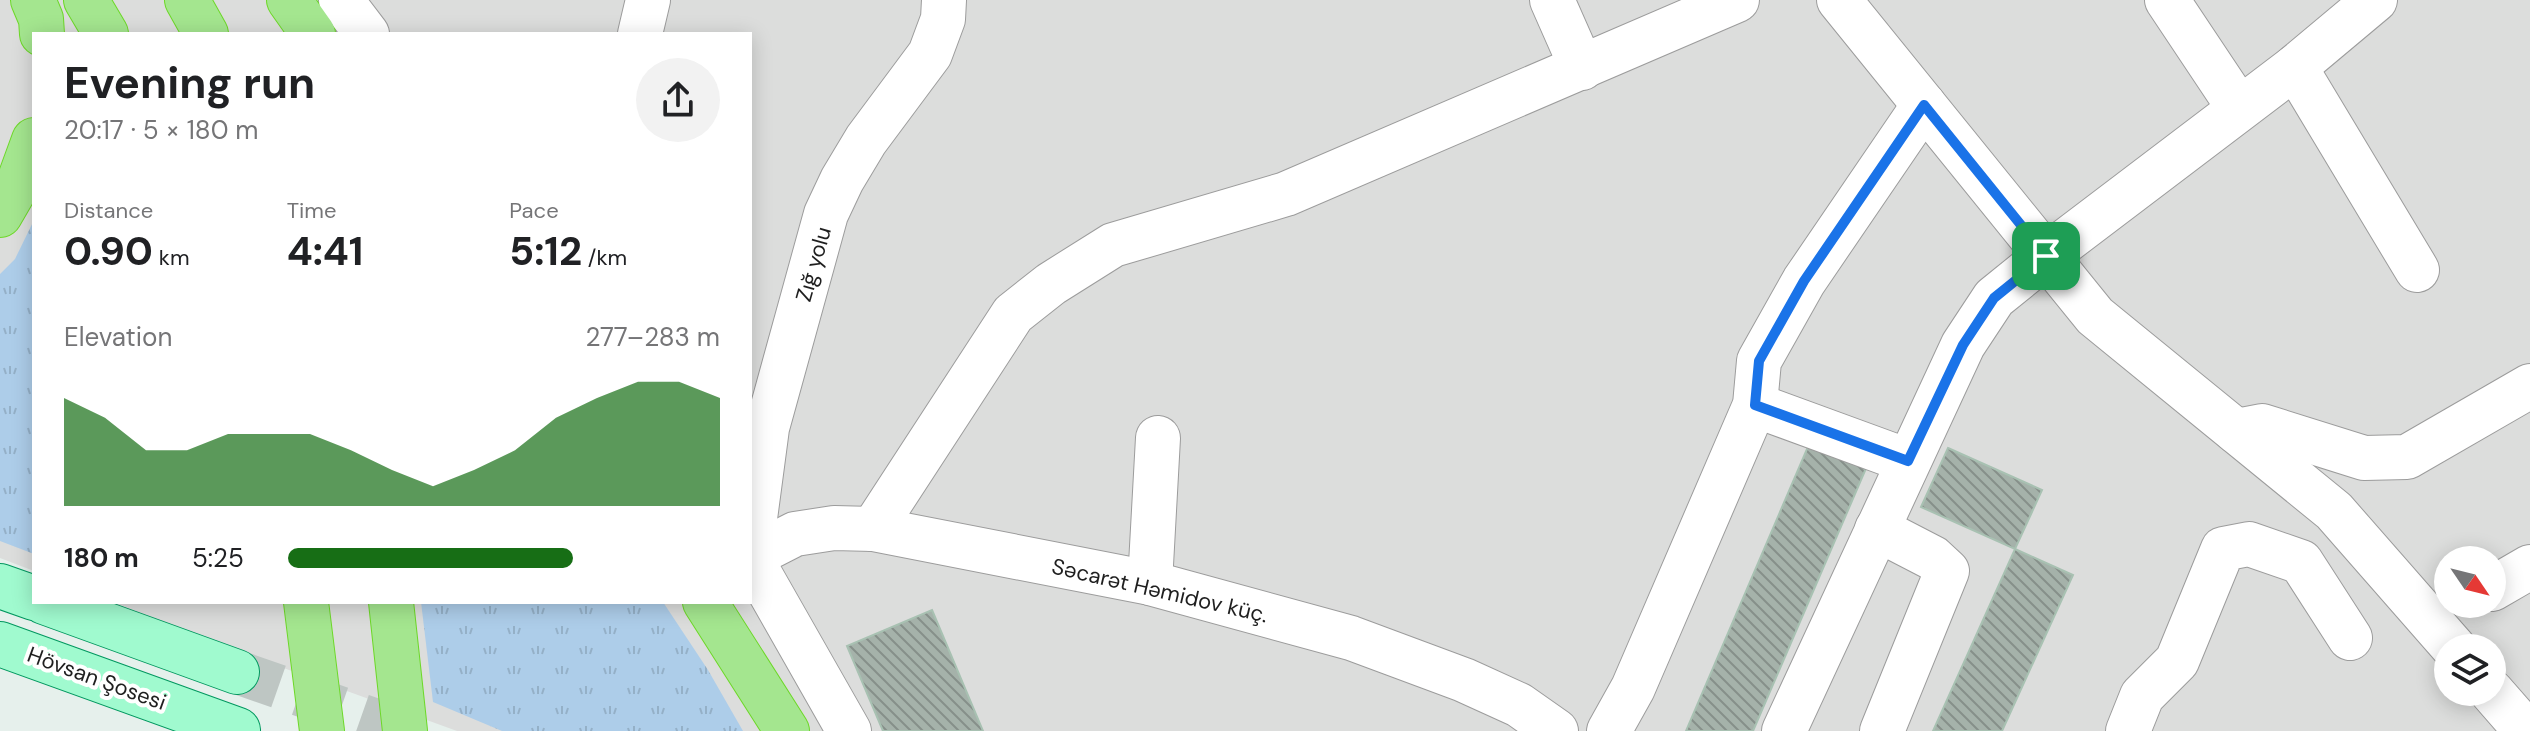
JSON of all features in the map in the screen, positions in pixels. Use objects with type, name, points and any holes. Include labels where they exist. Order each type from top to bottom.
[{"type":"highway","points":[[33,0],[41,19],[42,32]]},
{"type":"highway","points":[[86,0],[105,32]]},
{"type":"highway","points":[[187,0],[205,32]]},
{"type":"highway","points":[[289,0],[312,32]]},
{"type":"highway","points":[[0,215],[18,184],[32,146]]},
{"type":"highway","points":[[306,604],[322,731]]},
{"type":"highway","points":[[391,604],[405,731]]},
{"type":"highway","points":[[706,604],[787,731]]},
{"type":"main road","points":[[0,586],[32,597]]},
{"type":"main road","points":[[50,604],[237,672]]},
{"type":"main road","name":"Hövsan Şosesi","points":[[0,644],[238,730]]},
{"type":"street","points":[[341,0],[365,32]]},
{"type":"street","points":[[640,32],[648,0]]},
{"type":"street","name":"Zığ yolu","points":[[752,541],[767,428],[826,214],[866,140],[930,54],[943,19],[944,0]]},
{"type":"street","points":[[1552,0],[1582,68]]},
{"type":"street","points":[[873,529],[1013,314],[1051,284],[1113,245],[1286,194],[1737,0]]},
{"type":"street","points":[[1839,0],[2095,316],[2334,511],[2452,626]]},
{"type":"street","points":[[2167,0],[2239,108]]},
{"type":"street","points":[[1784,731],[1963,345],[1994,298],[2295,67],[2375,0]]},
{"type":"street","points":[[2295,67],[2417,270]]},
{"type":"street","points":[[1609,731],[1633,688],[1755,405],[1759,361],[1804,281],[1924,105]]},
{"type":"street","points":[[2236,431],[2262,426],[2364,458],[2407,457],[2530,386]]},
{"type":"street","points":[[1755,405],[1908,461]]},
{"type":"street","points":[[1150,583],[1158,438]]},
{"type":"street","name":"Səcarət Həmidov küç.","points":[[752,555],[795,534],[834,528],[873,529],[1150,583],[1351,638],[1464,680],[1519,705],[1556,731]]},
{"type":"street","points":[[1877,529],[1933,558],[1947,571],[1882,731]]},
{"type":"street","points":[[2128,731],[2142,696],[2177,661],[2223,549],[2249,544],[2301,562],[2350,638]]},
{"type":"street","points":[[752,560],[849,731]]},
{"type":"street","points":[[2506,581],[2530,567]]},
{"type":"street","points":[[2504,706],[2526,731]]},
{"type":"shaded area","points":[[0,0],[2530,0],[2530,731],[457,731],[118,604],[752,604],[752,32],[32,32],[32,570],[0,558]]},
{"type":"green space","points":[[32,224],[32,553],[0,541],[0,274],[15,259]]},
{"type":"green space","points":[[421,604],[664,604],[743,731],[502,731],[433,702]]},
{"type":"building","points":[[1810,442],[1867,466],[1753,731],[1686,731]]},
{"type":"building","points":[[1948,448],[2042,490],[2015,549],[1921,507]]},
{"type":"building","points":[[2015,549],[2073,575],[2002,731],[1933,731]]},
{"type":"building","points":[[932,610],[983,731],[883,731],[847,646]]},
{"type":"tunnel","points":[[237,672],[405,731]]},
{"type":"route","points":[[1924,105],[2046,256],[1994,298],[1963,345],[1908,461],[1755,405],[1759,361],[1804,281],[1924,105]]}]
